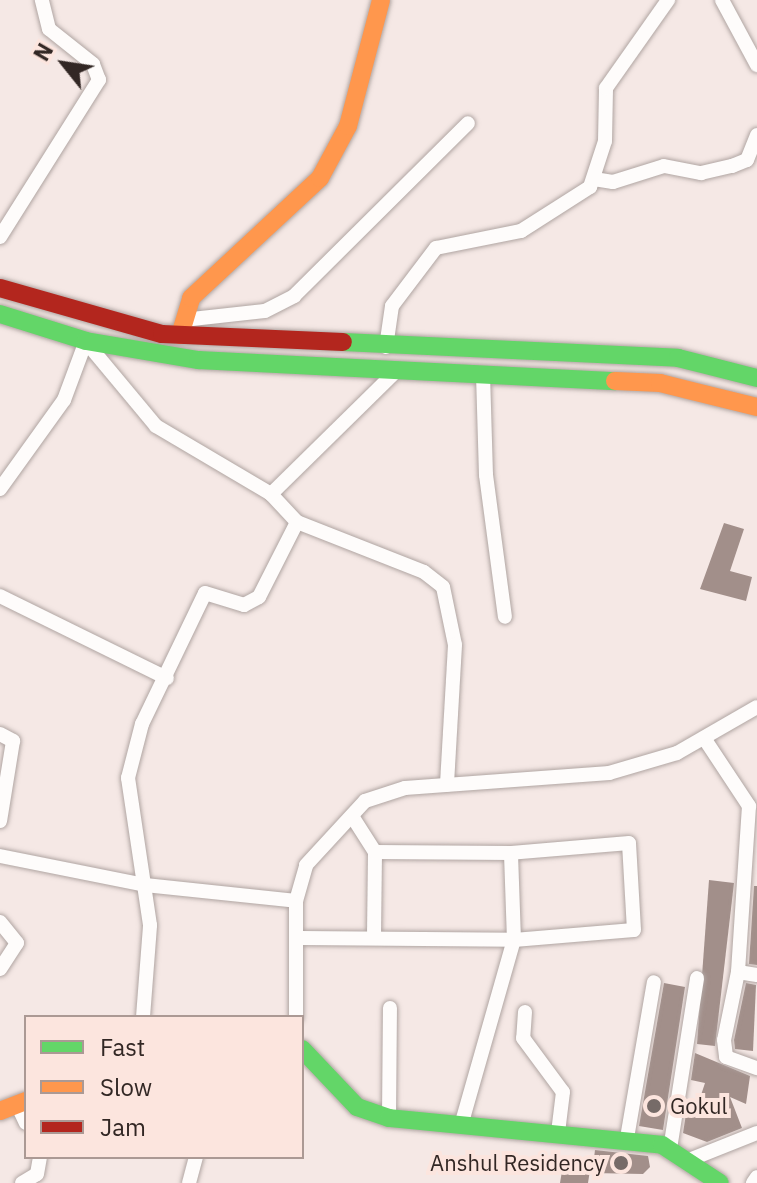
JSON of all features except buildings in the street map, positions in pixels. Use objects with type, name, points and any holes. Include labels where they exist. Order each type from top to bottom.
[{"type":"main road","points":[[182,328],[191,298],[320,178],[348,126],[381,0]]},
{"type":"main road","points":[[0,288],[108,324],[386,347],[678,358],[757,378]]},
{"type":"main road","points":[[0,314],[86,341],[198,360],[660,383],[757,407]]},
{"type":"main road","points":[[304,1051],[357,1107],[389,1118],[627,1138],[670,1149],[720,1183]]},
{"type":"street","points":[[0,237],[99,80],[93,64],[49,29],[42,0]]},
{"type":"street","points":[[386,347],[392,306],[436,248],[521,231],[576,201],[594,179],[605,141],[606,88],[668,0]]},
{"type":"street","points":[[722,0],[757,65]]},
{"type":"street","points":[[182,328],[265,311],[294,296],[468,123]]},
{"type":"street","points":[[594,179],[613,182],[664,166],[701,173],[732,166],[747,160],[757,135]]},
{"type":"street","points":[[0,489],[64,400],[86,341]]},
{"type":"street","points":[[86,341],[156,426],[271,494],[275,506],[297,522],[424,572],[443,587],[455,645],[447,785]]},
{"type":"street","points":[[271,494],[396,371]]},
{"type":"street","points":[[483,374],[486,475],[505,617]]},
{"type":"street","points":[[143,1015],[150,925],[128,778],[142,724],[167,678],[205,593],[252,604],[297,522]]},
{"type":"street","points":[[0,596],[167,678]]},
{"type":"street","points":[[296,1015],[300,938],[296,901],[306,865],[365,801],[447,785],[609,773],[704,738],[757,707]]},
{"type":"street","points":[[0,734],[13,741],[0,821]]},
{"type":"street","points":[[704,738],[753,811],[738,972],[726,1057],[757,1068]]},
{"type":"street","points":[[352,816],[375,852],[374,935]]},
{"type":"street","points":[[300,938],[374,935],[514,940],[634,930],[629,843],[511,853],[375,852]]},
{"type":"street","points":[[462,1122],[514,940],[511,853]]},
{"type":"street","points":[[0,856],[145,885],[296,901]]},
{"type":"street","points":[[0,922],[17,943],[0,969]]},
{"type":"street","points":[[738,972],[757,975]]},
{"type":"street","points":[[670,1149],[697,978]]},
{"type":"street","points":[[627,1138],[654,982]]},
{"type":"street","points":[[389,1118],[390,1008]]},
{"type":"street","points":[[525,1012],[523,1038],[563,1092],[558,1133]]},
{"type":"street","points":[[689,1160],[756,1135]]},
{"type":"street","points":[[22,1183],[37,1174],[40,1159]]},
{"type":"street","points":[[189,1183],[195,1159]]},
{"type":"street","points":[[753,1183],[757,1177]]},
{"type":"traffic: fast","points":[[0,314],[86,341],[198,360],[615,381]]},
{"type":"traffic: fast","points":[[343,342],[678,358],[757,378]]},
{"type":"traffic: fast","points":[[304,1051],[357,1107],[389,1118],[662,1145],[720,1183]]},
{"type":"traffic: slow","points":[[180,335],[191,298],[320,178],[348,126],[381,0]]},
{"type":"traffic: slow","points":[[615,381],[660,383],[757,407]]},
{"type":"traffic: slow","points":[[0,1111],[24,1102]]},
{"type":"traffic: jam","points":[[0,288],[162,334],[343,342]]},
{"type":"place","name":"Gokul","points":[[654,1106]]},
{"type":"place","name":"Anshul Residency","points":[[621,1163]]}]
